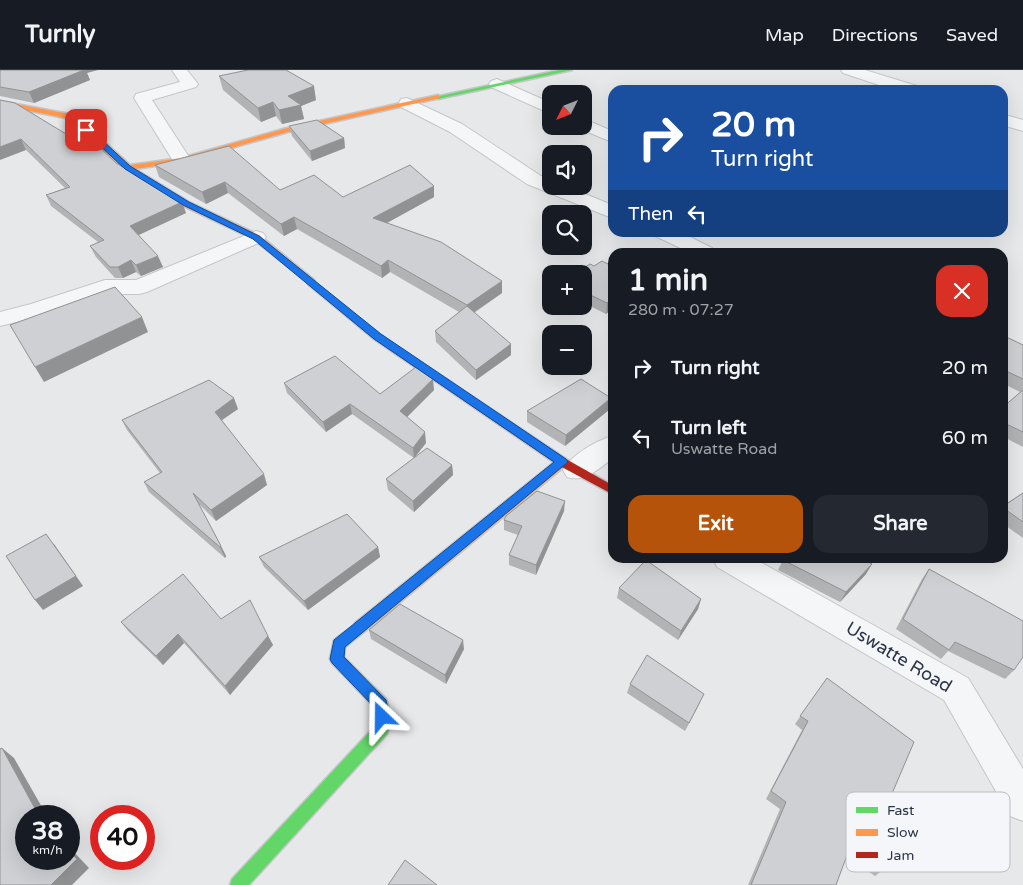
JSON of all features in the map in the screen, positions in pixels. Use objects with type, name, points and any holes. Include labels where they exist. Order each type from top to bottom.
[{"type":"street","points":[[128,168],[182,160],[288,130],[407,103],[569,70]]},
{"type":"street","points":[[849,70],[896,85]]},
{"type":"street","points":[[178,72],[190,84],[142,98],[182,160]]},
{"type":"street","points":[[498,84],[542,104]]},
{"type":"street","points":[[0,103],[72,117],[128,168],[186,204],[256,238],[377,337],[570,466],[608,488]]},
{"type":"street","points":[[407,103],[456,128],[534,180],[608,210]]},
{"type":"street","points":[[1008,121],[1023,126]]},
{"type":"street","points":[[592,128],[608,135]]},
{"type":"street","points":[[673,237],[696,248]]},
{"type":"street","points":[[0,319],[37,310],[105,287],[139,287],[256,238]]},
{"type":"street","points":[[238,885],[382,729],[381,704],[337,659],[339,644],[570,466],[608,448]]},
{"type":"street","name":"Uswatte Road","points":[[737,563],[956,689],[1023,803]]},
{"type":"building","points":[[0,70],[84,70],[29,92],[0,87]]},
{"type":"building","points":[[248,70],[286,70],[314,86],[288,96],[301,105],[279,110],[273,102],[258,108],[219,76]]},
{"type":"building","points":[[0,100],[15,103],[66,134],[80,129],[116,163],[182,202],[130,226],[158,256],[136,265],[131,260],[118,267],[110,267],[90,246],[104,240],[46,195],[70,187],[21,139],[0,147]]},
{"type":"building","points":[[317,120],[344,138],[310,151],[289,126]]},
{"type":"building","points":[[229,146],[280,190],[314,175],[343,197],[410,165],[434,186],[373,218],[441,242],[502,281],[467,305],[388,260],[381,266],[294,217],[281,224],[225,182],[202,192],[155,165]]},
{"type":"building","points":[[602,261],[608,264],[607,303],[592,296],[592,265],[594,266]]},
{"type":"building","points":[[115,287],[142,317],[35,367],[10,325]]},
{"type":"building","points":[[467,306],[511,344],[476,370],[435,331]]},
{"type":"building","points":[[1008,338],[1023,345],[1023,379],[1008,372]]},
{"type":"building","points":[[335,356],[380,394],[416,367],[433,379],[400,411],[425,432],[413,448],[350,404],[323,422],[284,383]]},
{"type":"building","points":[[581,379],[608,396],[608,400],[566,435],[527,411]]},
{"type":"building","points":[[209,380],[234,398],[215,412],[264,474],[211,510],[193,493],[220,547],[144,482],[162,472],[122,420]]},
{"type":"building","points":[[1023,390],[1023,432],[1008,425],[1008,403]]},
{"type":"building","points":[[427,448],[452,465],[413,501],[386,479]]},
{"type":"building","points":[[537,491],[565,501],[536,565],[509,555],[522,526],[504,520],[506,516]]},
{"type":"building","points":[[1023,493],[1023,522],[1008,511],[1008,503]]},
{"type":"building","points":[[347,514],[378,547],[304,601],[259,557]]},
{"type":"building","points":[[46,534],[76,576],[35,600],[6,556]]},
{"type":"building","points":[[643,563],[650,563],[701,599],[681,631],[619,588]]},
{"type":"building","points":[[789,563],[872,564],[846,592]]},
{"type":"building","points":[[929,569],[1023,621],[1023,657],[1014,670],[955,642],[949,650],[903,619]]},
{"type":"building","points":[[183,574],[221,619],[250,600],[268,636],[225,686],[178,634],[156,656],[121,622]]},
{"type":"building","points":[[400,604],[463,640],[445,675],[369,630]]},
{"type":"building","points":[[647,655],[704,694],[689,723],[630,684]]},
{"type":"building","points":[[827,678],[914,742],[893,792],[846,792],[846,858],[836,885],[751,885],[786,802],[771,791],[808,721],[800,716]]},
{"type":"building","points":[[2,748],[33,805],[15,805],[15,870],[66,870],[51,885],[0,885],[0,749]]},
{"type":"building","points":[[405,860],[437,885],[388,885]]},
{"type":"traffic: fast","points":[[438,97],[569,70]]},
{"type":"traffic: fast","points":[[238,885],[382,729],[381,704],[337,659],[339,644],[360,627]]},
{"type":"traffic: slow","points":[[128,168],[182,160],[287,130],[438,97]]},
{"type":"traffic: slow","points":[[0,103],[72,117],[128,168],[186,204],[256,237],[311,282]]},
{"type":"traffic: slow","points":[[360,627],[562,462]]},
{"type":"traffic: jam","points":[[311,282],[377,337],[562,462],[608,488]]},
{"type":"route","points":[[86,130],[128,168],[186,204],[256,238],[377,337],[562,462],[339,644],[337,659],[381,704],[382,717]]}]
